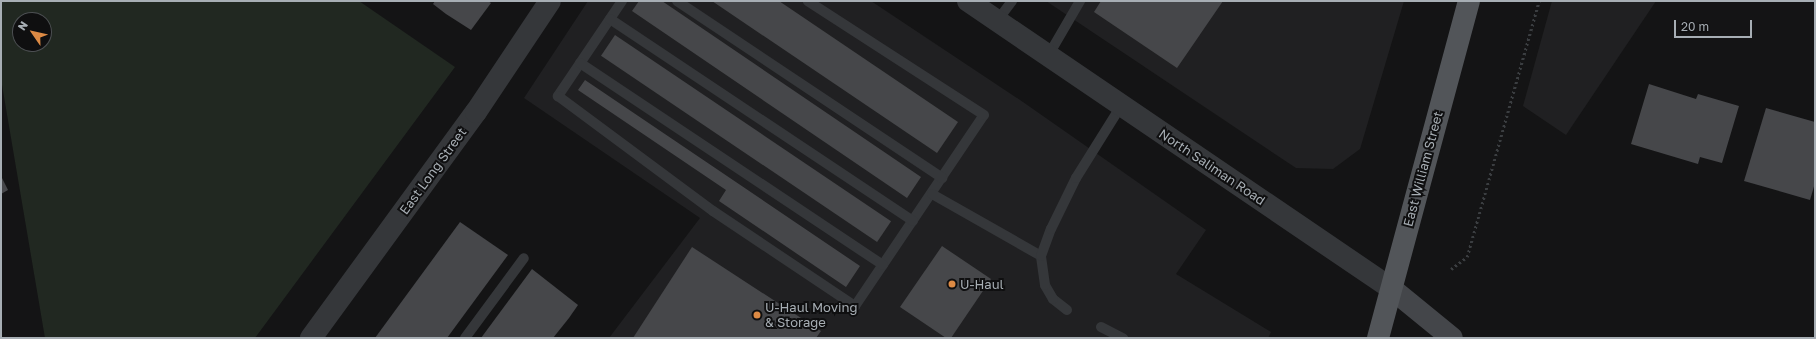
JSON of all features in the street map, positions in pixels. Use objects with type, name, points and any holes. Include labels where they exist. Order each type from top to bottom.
[{"type":"main road","name":"East William Street","points":[[1378,338],[1468,1]]},
{"type":"main road","name":"North Saliman Road","points":[[1392,289],[1452,338]]},
{"type":"street","name":"East Long Street","points":[[311,338],[476,112],[550,1]]},
{"type":"street","name":"North Saliman Road","points":[[968,1],[1392,289]]},
{"type":"lane","points":[[622,1],[558,96],[713,211],[855,306],[984,115],[808,1]]},
{"type":"lane","points":[[677,1],[942,178]]},
{"type":"lane","points":[[997,21],[1012,1]]},
{"type":"lane","points":[[1048,56],[1080,1]]},
{"type":"lane","points":[[610,19],[913,221]]},
{"type":"lane","points":[[580,63],[883,265]]},
{"type":"lane","points":[[1067,310],[1053,299],[1045,285],[1041,269],[1041,256],[1051,229],[1076,178],[1121,106]]},
{"type":"lane","points":[[932,194],[1041,256]]},
{"type":"lane","points":[[465,338],[524,258]]},
{"type":"lane","points":[[1101,327],[1123,338]]},
{"type":"path","points":[[1451,268],[1466,257],[1538,1]]},
{"type":"shaded area","points":[[1,1],[359,1],[455,67],[255,338],[45,338],[1,79]]},
{"type":"shaded area","points":[[588,1],[871,1],[1023,102],[1206,230],[1176,274],[1271,332],[1268,338],[609,338],[700,218],[524,98]]},
{"type":"shaded area","points":[[1046,1],[1404,1],[1360,149],[1333,169],[1296,168]]},
{"type":"shaded area","points":[[1552,1],[1656,1],[1566,135],[1523,106]]},
{"type":"building","points":[[435,1],[488,1],[491,3],[471,30],[433,4]]},
{"type":"building","points":[[639,1],[662,1],[921,177],[907,198],[632,11]]},
{"type":"building","points":[[712,1],[779,1],[958,122],[937,153]]},
{"type":"building","points":[[1101,1],[1223,1],[1177,68],[1094,12]]},
{"type":"building","points":[[615,35],[891,221],[877,242],[601,56]]},
{"type":"building","points":[[585,80],[860,266],[846,287],[719,201],[726,190],[578,90]]},
{"type":"building","points":[[1649,84],[1696,99],[1698,94],[1739,106],[1722,163],[1700,157],[1698,164],[1631,144]]},
{"type":"building","points":[[1766,108],[1815,122],[1815,183],[1810,200],[1744,181]]},
{"type":"building","points":[[1,176],[8,190],[1,194]]},
{"type":"building","points":[[460,222],[508,255],[447,338],[375,338]]},
{"type":"building","points":[[942,246],[991,279],[951,338],[946,338],[900,307]]},
{"type":"building","points":[[692,247],[821,331],[816,338],[633,338]]},
{"type":"building","points":[[532,269],[578,305],[569,318],[553,338],[481,338]]},
{"type":"place","name":"U-Haul","points":[[952,284]]},
{"type":"place","name":"U-Haul Moving & Storage","points":[[757,315]]}]
